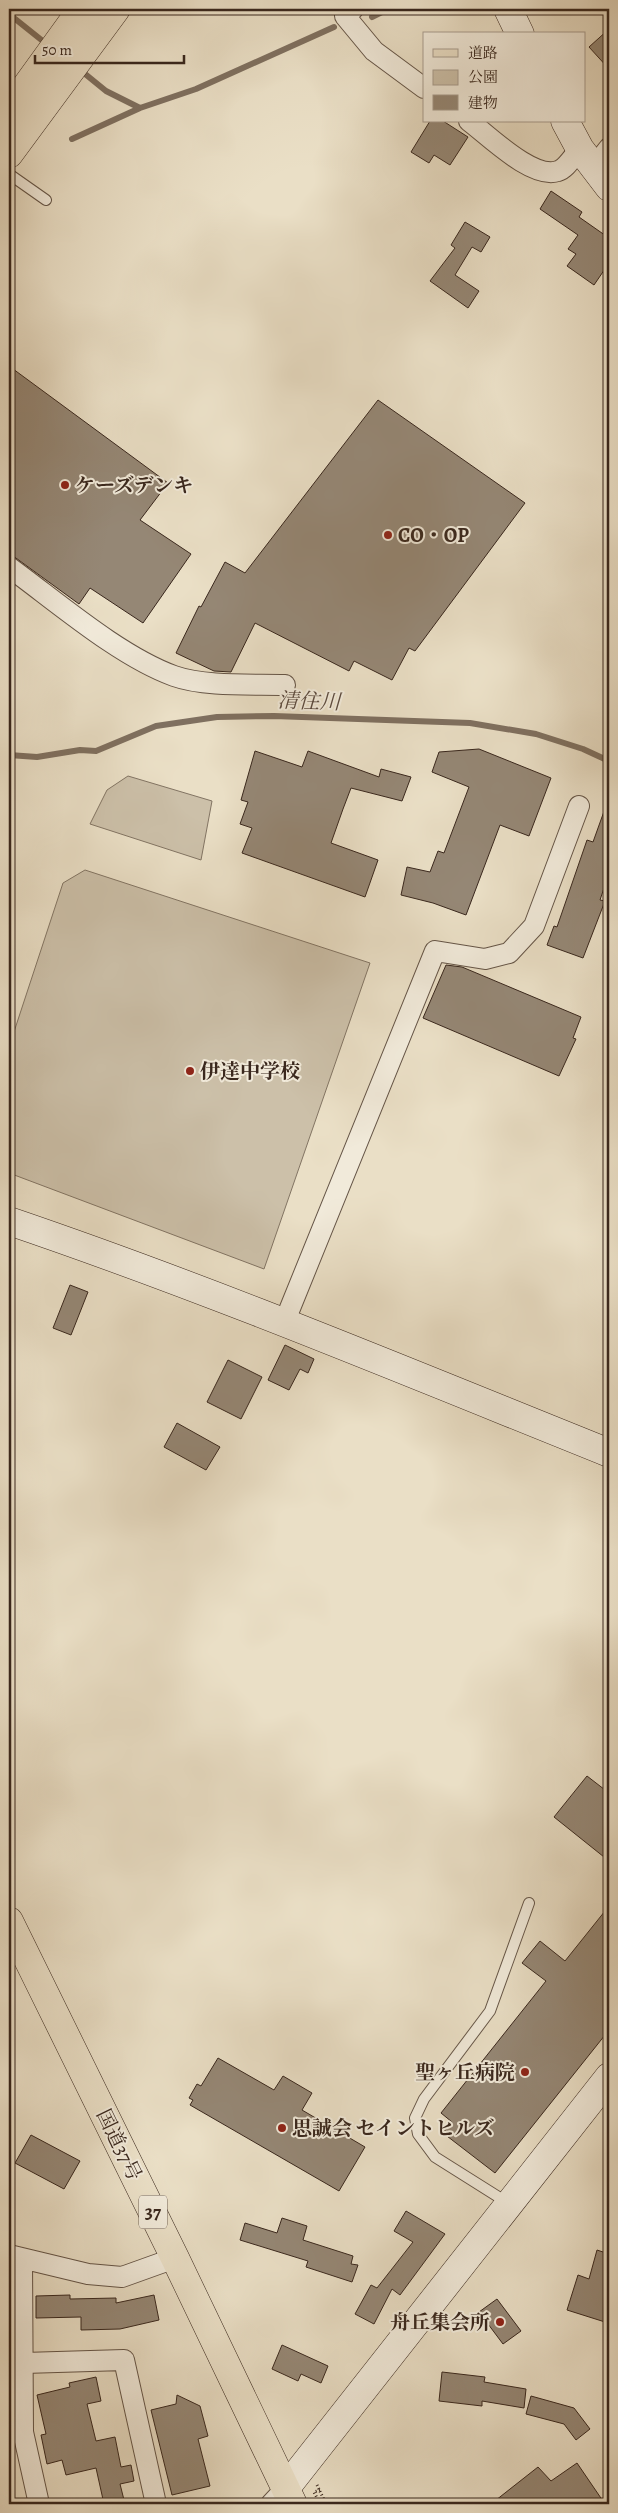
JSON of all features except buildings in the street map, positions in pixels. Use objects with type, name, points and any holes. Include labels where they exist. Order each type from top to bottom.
[{"type":"main road","points":[[9,154],[51,74],[67,30],[82,9]]},
{"type":"main road","points":[[9,110],[51,74],[88,47],[116,9]]},
{"type":"main road","name":"国道37号","points":[[9,1921],[175,2258],[283,2499]]},
{"type":"street","points":[[508,9],[519,32]]},
{"type":"street","points":[[346,11],[374,51],[423,87]]},
{"type":"street","points":[[470,122],[532,168],[548,173],[598,163],[566,122]]},
{"type":"street","points":[[9,567],[128,654],[175,677],[219,684],[285,685]]},
{"type":"street","points":[[284,1323],[435,951],[485,959],[509,953],[534,926],[578,806]]},
{"type":"street","points":[[9,1221],[76,1244],[284,1323],[609,1452]]},
{"type":"street","points":[[283,2499],[509,2203],[609,2077]]},
{"type":"street","points":[[39,2504],[23,2432],[24,2364],[16,2257],[88,2274],[122,2277],[175,2258]]},
{"type":"street","points":[[24,2364],[124,2360],[156,2504]]},
{"type":"lane","points":[[9,174],[46,200]]},
{"type":"lane","points":[[509,2203],[435,2157],[418,2134],[416,2118],[424,2099],[490,2011],[529,1903]]},
{"type":"path","points":[[320,2490],[326,2504]]},
{"type":"green space","points":[[128,776],[212,801],[201,860],[90,824],[107,790]]},
{"type":"green space","name":"伊達中学校","points":[[85,870],[370,963],[264,1269],[9,1173],[9,1047],[63,883]]},
{"type":"waterway","points":[[372,17],[388,9]]},
{"type":"waterway","points":[[9,14],[49,46]]},
{"type":"waterway","points":[[79,69],[106,91],[140,108],[196,89],[334,27]]},
{"type":"waterway","points":[[72,139],[140,108]]},
{"type":"waterway","name":"清住川","points":[[9,755],[37,757],[80,750],[96,751],[156,726],[217,717],[274,716],[470,723],[536,734],[583,749],[609,761]]},
{"type":"place","name":"ケーズデンキ","points":[[65,485]]},
{"type":"place","name":"CO・OP","points":[[388,535]]},
{"type":"place","name":"伊達中学校","points":[[190,1071]]},
{"type":"place","name":"聖ヶ丘病院","points":[[525,2072]]},
{"type":"place","name":"思誠会 セイントヒルズ","points":[[282,2128]]},
{"type":"place","name":"舟丘集会所","points":[[500,2322]]}]
